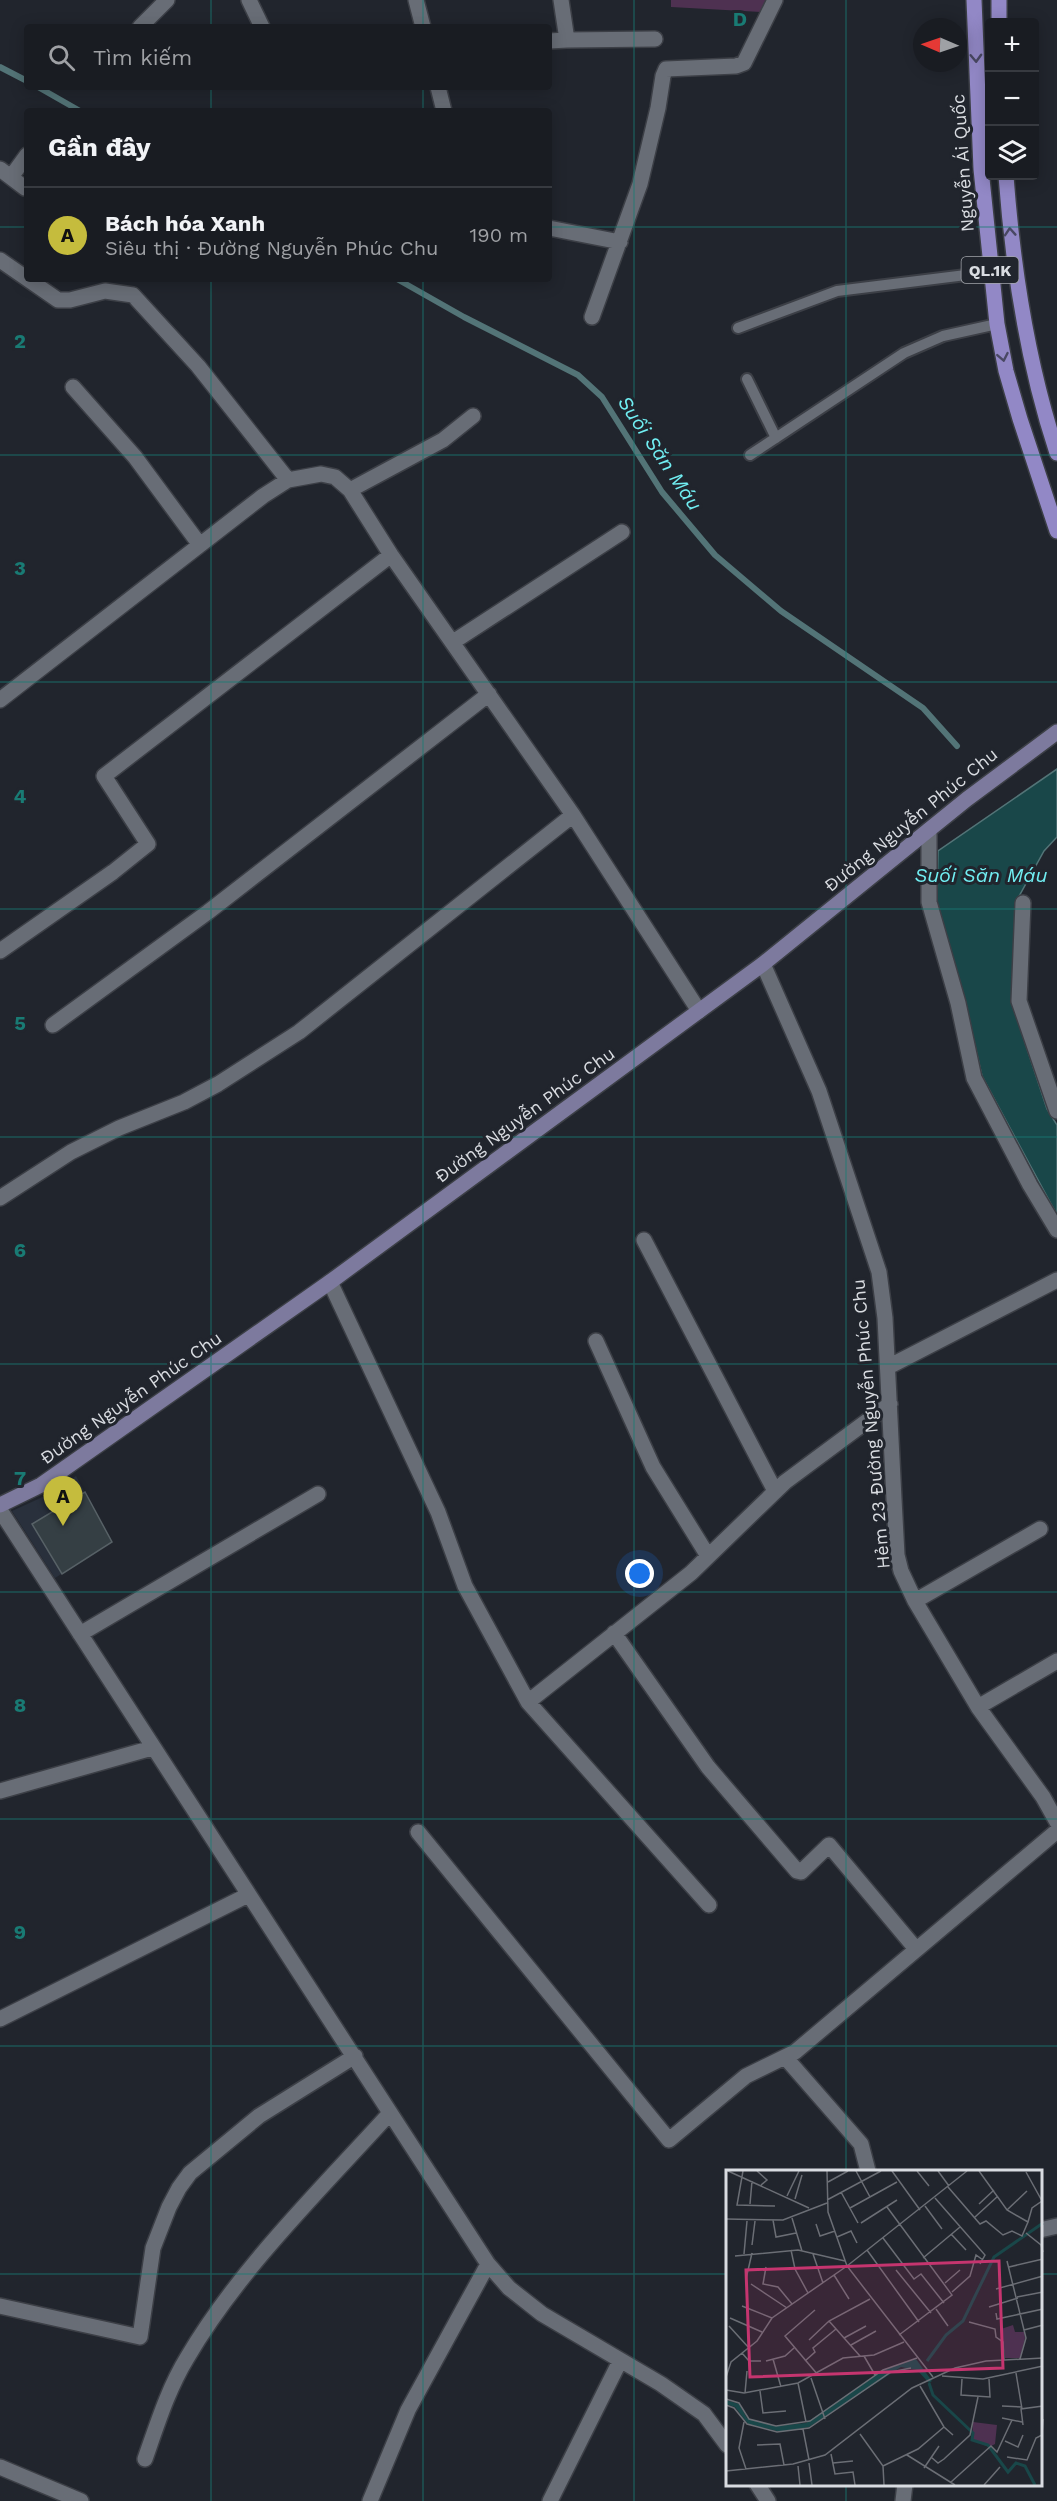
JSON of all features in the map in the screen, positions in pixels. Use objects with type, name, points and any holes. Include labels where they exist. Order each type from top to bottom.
[{"type":"main road","name":"Nguyễn Ái Quốc","points":[[974,0],[981,169],[997,324],[1006,371],[1057,531]]},
{"type":"main road","points":[[999,0],[999,18]]},
{"type":"main road","name":"QL.1K","points":[[1006,180],[1011,245],[1028,351],[1057,453]]},
{"type":"street","points":[[143,24],[166,0]]},
{"type":"street","points":[[249,0],[260,24]]},
{"type":"street","points":[[417,0],[422,24]]},
{"type":"street","points":[[561,0],[567,40]]},
{"type":"street","points":[[592,316],[640,184],[666,69],[736,66],[744,63],[775,0]]},
{"type":"street","points":[[552,41],[655,39]]},
{"type":"street","points":[[439,90],[443,108]]},
{"type":"street","points":[[24,157],[5,173],[24,187]]},
{"type":"street","points":[[552,229],[620,242]]},
{"type":"street","points":[[0,260],[24,277]]},
{"type":"street","points":[[32,282],[58,300],[70,300],[105,291],[133,295],[198,366],[288,480]]},
{"type":"street","points":[[73,387],[135,457],[200,545]]},
{"type":"street","points":[[350,490],[443,440],[473,416]]},
{"type":"street","points":[[0,700],[263,496],[288,480],[321,474],[335,477],[350,490],[391,555],[573,815],[699,1011]]},
{"type":"street","points":[[453,642],[622,532]]},
{"type":"street","points":[[0,951],[113,872],[148,844],[104,776],[391,555]]},
{"type":"street","points":[[53,1025],[208,912],[489,694]]},
{"type":"street","name":"Đường Nguyễn Phúc Chu","points":[[0,1505],[41,1485],[330,1282],[763,964],[966,799],[1057,732]]},
{"type":"street","points":[[0,1198],[71,1152],[119,1128],[184,1102],[218,1084],[299,1032],[573,815]]},
{"type":"street","points":[[929,830],[929,902],[958,1003],[974,1078],[1030,1185],[1057,1230]]},
{"type":"street","points":[[1023,903],[1019,1001],[1057,1111]]},
{"type":"street","name":"Hẻm 23 Đường Nguyễn Phúc Chu","points":[[763,964],[819,1091],[867,1230],[882,1290],[897,1555],[901,1571],[915,1601],[978,1707],[1043,1797],[1057,1822]]},
{"type":"street","points":[[644,1240],[775,1491]]},
{"type":"street","points":[[888,1367],[1057,1280]]},
{"type":"street","points":[[330,1282],[438,1512],[465,1586],[528,1702],[709,1905]]},
{"type":"street","points":[[596,1341],[653,1467],[708,1556]]},
{"type":"street","points":[[528,1702],[691,1573],[775,1491],[890,1404]]},
{"type":"street","points":[[80,1634],[318,1494]]},
{"type":"street","points":[[0,1510],[488,2264],[509,2288],[542,2314],[660,2384],[704,2415],[726,2444]]},
{"type":"street","points":[[915,1601],[1040,1529]]},
{"type":"street","points":[[614,1634],[708,1767],[797,1871],[801,1872],[829,1845],[916,1949]]},
{"type":"street","points":[[978,1707],[1057,1661]]},
{"type":"street","points":[[0,1791],[152,1748]]},
{"type":"street","points":[[418,1832],[669,2140],[746,2076],[795,2052],[1057,1831]]},
{"type":"street","points":[[0,2019],[248,1895]]},
{"type":"street","points":[[0,2306],[140,2337],[153,2248],[168,2207],[179,2188],[190,2174],[259,2116],[355,2056]]},
{"type":"street","points":[[785,2057],[861,2144],[868,2170]]},
{"type":"street","points":[[144,2459],[185,2360],[213,2315],[285,2229],[390,2113]]},
{"type":"street","points":[[1042,2230],[1057,2226]]},
{"type":"street","points":[[370,2501],[408,2410],[488,2264]]},
{"type":"street","points":[[550,2501],[620,2361]]},
{"type":"street","points":[[0,2468],[81,2501]]},
{"type":"street","points":[[903,2501],[905,2486]]},
{"type":"lane","points":[[738,328],[837,291],[990,272]]},
{"type":"lane","points":[[750,455],[924,342],[997,324]]},
{"type":"lane","points":[[747,379],[776,438]]},
{"type":"shaded area","points":[[671,0],[766,0],[761,12],[671,7]]},
{"type":"shaded area","points":[[76,1476],[112,1542],[55,1578],[12,1511],[47,1495]]},
{"type":"water","name":"Suối Săn Máu","points":[[1057,769],[1057,837],[1044,851],[1017,900],[1012,1003],[1047,1109],[1057,1125],[1057,1215],[982,1076],[962,990],[937,903],[938,851]]},
{"type":"building","points":[[85,1492],[112,1542],[62,1574],[32,1524]]},
{"type":"waterway","name":"Suối Săn Máu","points":[[0,67],[24,79]]},
{"type":"waterway","name":"Suối Săn Máu","points":[[43,90],[75,108]]},
{"type":"waterway","name":"Suối Săn Máu","points":[[402,282],[464,317],[578,375],[602,397],[662,492],[715,555],[781,611],[923,708],[957,746]]},
{"type":"place","name":"Bách hóa Xanh","points":[[63,1526]]}]
